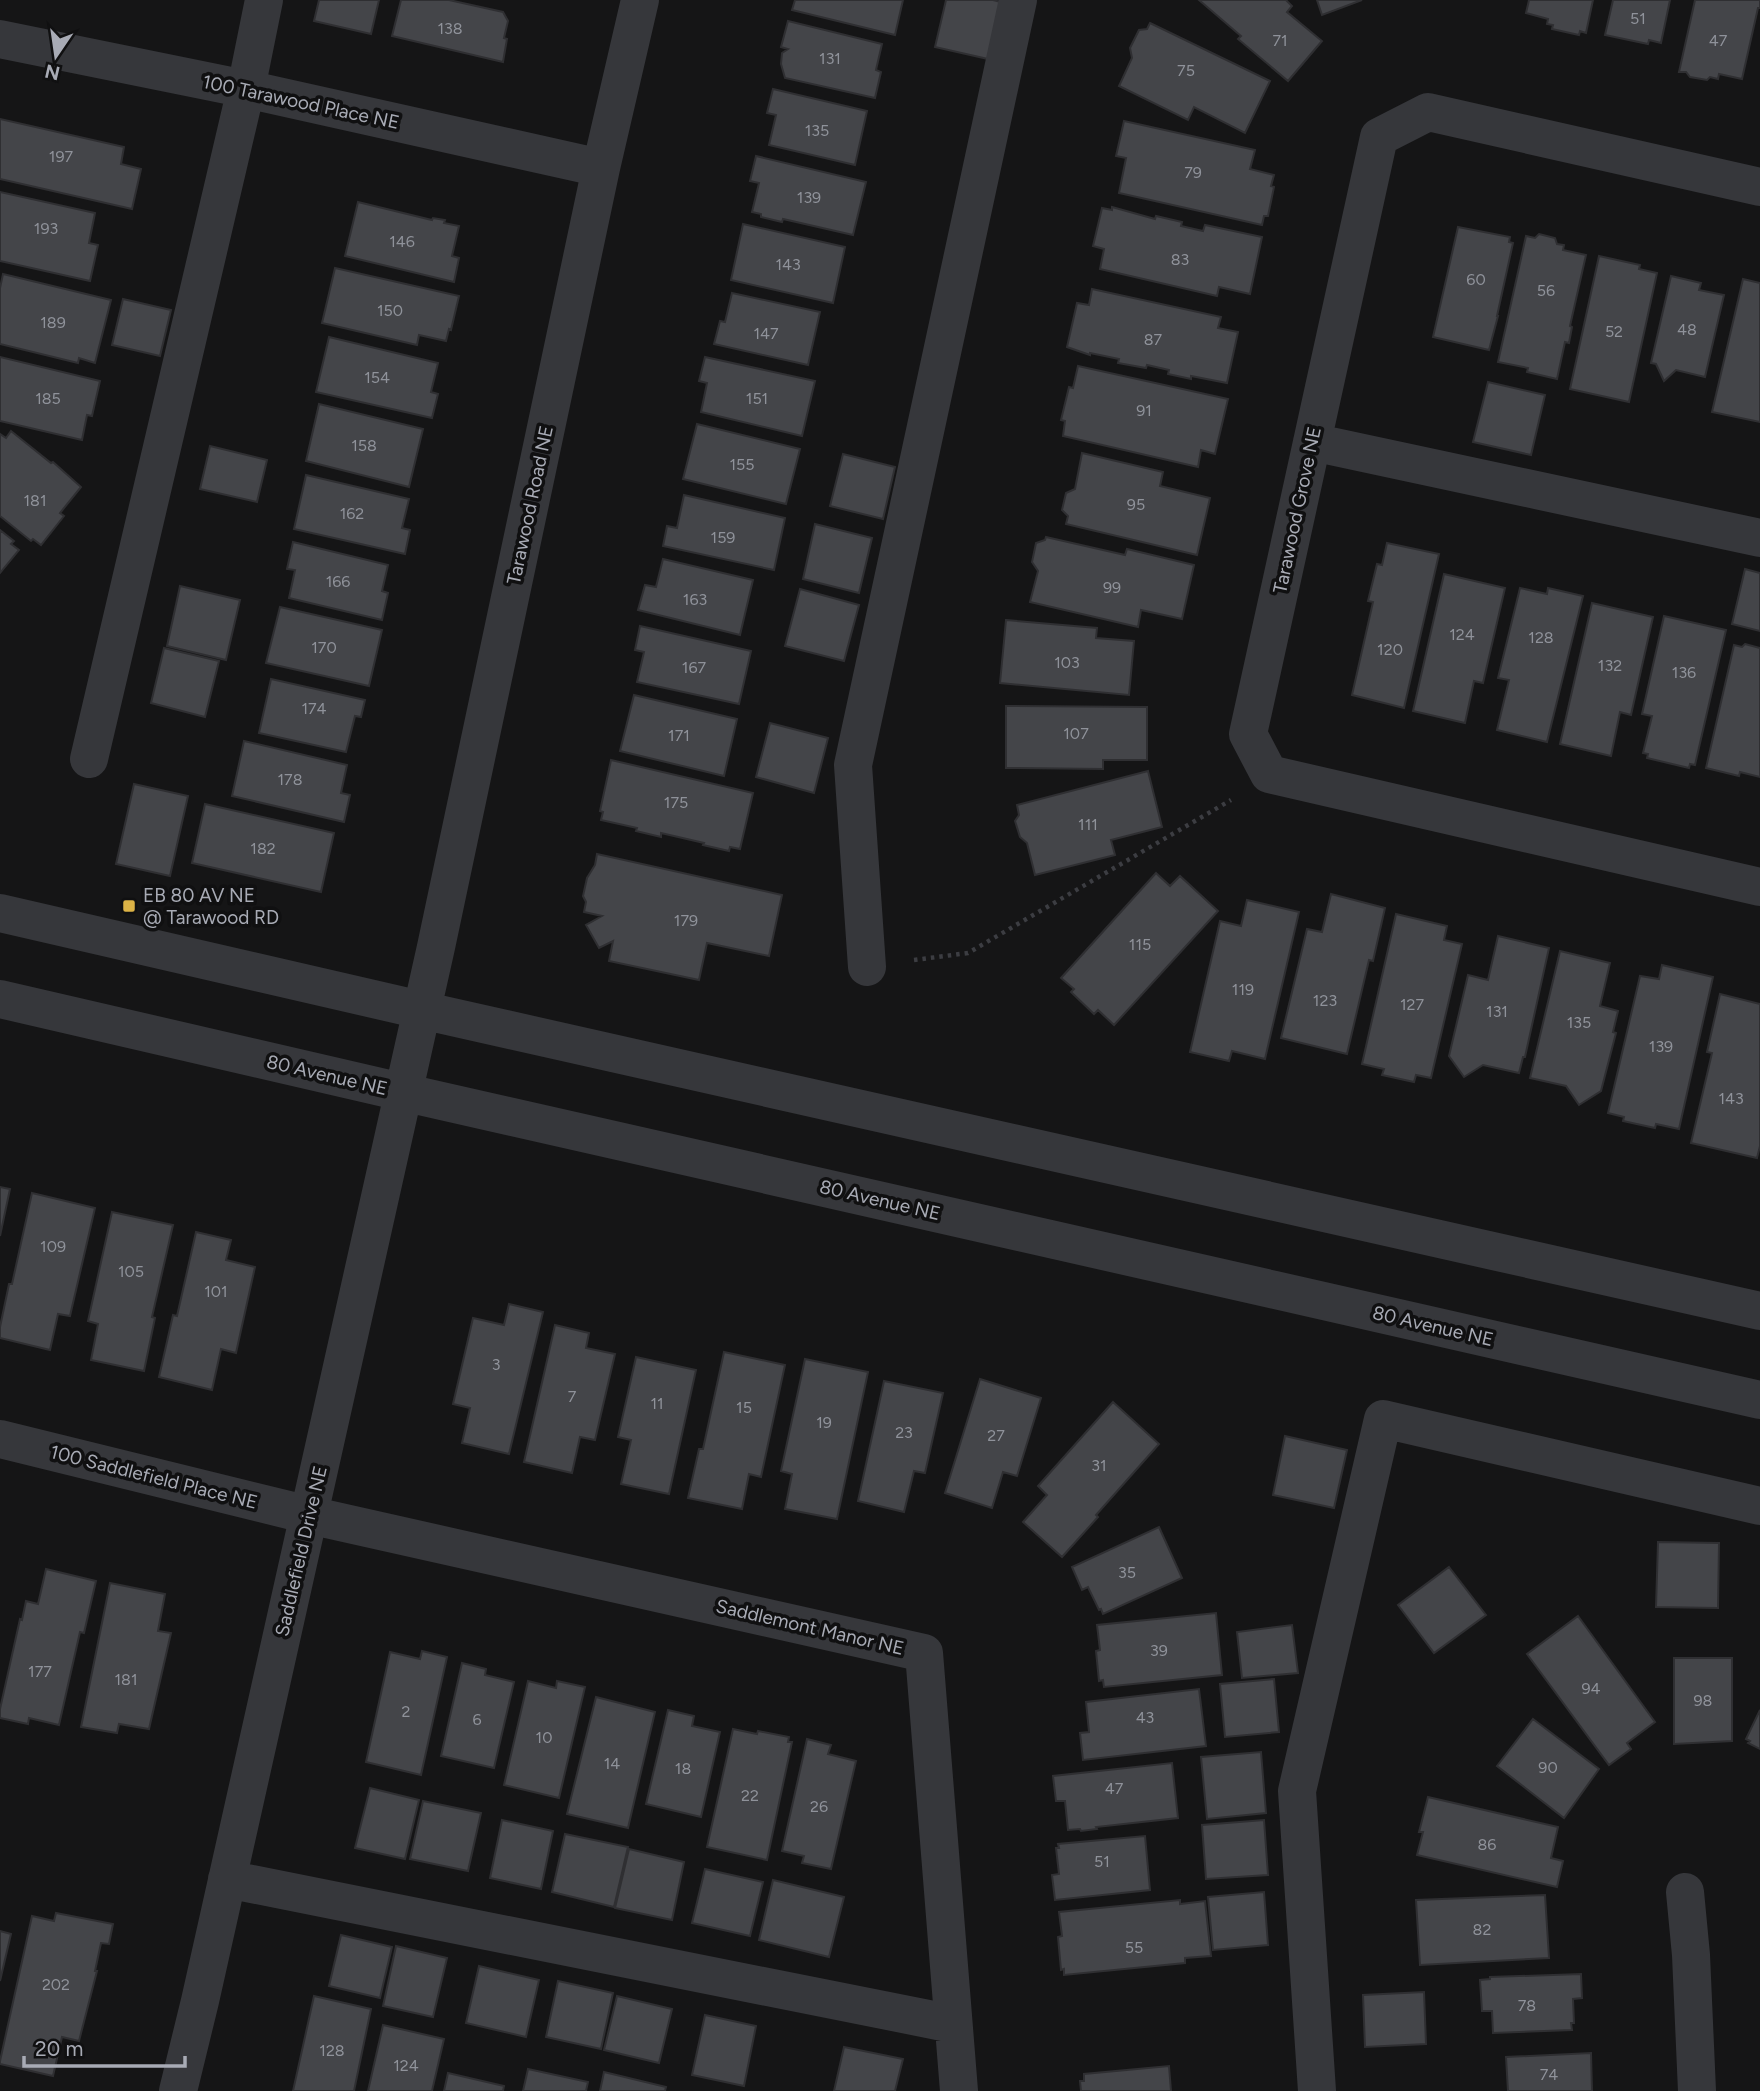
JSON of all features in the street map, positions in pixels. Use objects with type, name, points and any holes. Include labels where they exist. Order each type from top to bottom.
[{"type":"street","points":[[89,759],[246,89],[264,0]]},
{"type":"street","name":"Tarawood Road NE","points":[[422,1010],[601,168],[640,0]]},
{"type":"street","points":[[867,967],[853,765],[1018,0]]},
{"type":"street","name":"100 Tarawood Place NE","points":[[0,38],[246,89],[601,168]]},
{"type":"street","name":"Tarawood Grove NE","points":[[1269,774],[1248,734],[1379,137],[1428,112],[1760,187]]},
{"type":"street","points":[[1312,442],[1760,538]]},
{"type":"street","points":[[1269,774],[1760,887]]},
{"type":"street","points":[[0,913],[1760,1311]]},
{"type":"street","name":"80 Avenue NE","points":[[0,999],[1760,1400]]},
{"type":"street","name":"Saddlefield Drive NE","points":[[178,2091],[422,1010]]},
{"type":"street","points":[[1317,2091],[1297,1791],[1383,1419],[1760,1506]]},
{"type":"street","name":"100 Saddlefield Place NE","points":[[0,1439],[309,1515]]},
{"type":"street","name":"Saddlemont Manor NE","points":[[309,1515],[924,1653],[959,2091]]},
{"type":"street","points":[[227,1879],[953,2024]]},
{"type":"street","points":[[1685,1892],[1691,1955],[1697,2091]]},
{"type":"path","points":[[867,967],[968,953],[1214,810],[1269,774]]},
{"type":"building","points":[[319,0],[379,0],[371,34],[314,21]]},
{"type":"building","points":[[401,0],[449,0],[503,12],[508,21],[503,62],[392,36]]},
{"type":"building","points":[[795,0],[903,0],[895,35],[792,10]]},
{"type":"building","points":[[946,0],[1001,2],[988,59],[935,47]]},
{"type":"building","points":[[1199,0],[1286,0],[1292,6],[1287,12],[1322,41],[1288,81],[1238,39],[1241,36]]},
{"type":"building","points":[[1317,0],[1362,0],[1322,15]]},
{"type":"building","points":[[1529,0],[1593,0],[1586,33],[1580,31],[1579,35],[1552,29],[1553,25],[1547,24],[1548,19],[1526,13]]},
{"type":"building","points":[[1613,0],[1670,0],[1661,43],[1649,40],[1648,44],[1605,35]]},
{"type":"building","points":[[1695,0],[1760,0],[1742,79],[1719,74],[1718,79],[1710,77],[1707,80],[1679,72]]},
{"type":"building","points":[[788,21],[882,44],[876,70],[881,72],[875,98],[785,78],[781,64],[782,53],[788,49],[781,47]]},
{"type":"building","points":[[1150,23],[1270,81],[1245,133],[1194,107],[1188,120],[1119,86],[1132,58],[1130,48],[1139,30],[1147,29]]},
{"type":"building","points":[[773,89],[867,111],[855,165],[769,145],[776,115],[767,113]]},
{"type":"building","points":[[0,119],[124,147],[121,164],[141,169],[132,209],[0,179]]},
{"type":"building","points":[[1124,121],[1255,150],[1250,169],[1274,175],[1268,216],[1264,216],[1262,225],[1119,193],[1126,158],[1116,156]]},
{"type":"building","points":[[756,156],[866,182],[853,235],[783,219],[782,222],[752,212],[759,183],[750,181]]},
{"type":"building","points":[[0,192],[95,213],[89,243],[98,245],[90,281],[0,261]]},
{"type":"building","points":[[358,202],[432,220],[445,220],[444,223],[459,226],[452,256],[459,258],[454,282],[345,256]]},
{"type":"building","points":[[1112,207],[1155,219],[1156,216],[1182,222],[1181,226],[1203,231],[1205,225],[1262,237],[1250,294],[1219,287],[1217,296],[1100,269],[1104,249],[1093,246],[1102,208],[1112,210]]},
{"type":"building","points":[[743,224],[845,247],[833,303],[731,280]]},
{"type":"building","points":[[1458,227],[1510,237],[1509,242],[1513,243],[1489,350],[1433,337]]},
{"type":"building","points":[[1539,234],[1555,238],[1557,244],[1564,245],[1563,250],[1586,255],[1570,326],[1569,343],[1565,342],[1557,379],[1527,372],[1528,368],[1498,362],[1526,236],[1535,238]]},
{"type":"building","points":[[1599,256],[1640,265],[1639,269],[1657,273],[1629,402],[1570,389]]},
{"type":"building","points":[[335,268],[459,296],[446,341],[419,335],[417,345],[322,323]]},
{"type":"building","points":[[3,274],[111,300],[95,363],[79,358],[78,363],[0,344],[0,288]]},
{"type":"building","points":[[1671,276],[1701,283],[1699,290],[1724,295],[1705,377],[1676,370],[1664,381],[1656,364],[1651,363]]},
{"type":"building","points":[[1743,279],[1760,283],[1760,422],[1712,412]]},
{"type":"building","points":[[1092,289],[1221,317],[1218,328],[1238,332],[1227,383],[1168,374],[1169,370],[1147,365],[1146,368],[1118,363],[1119,359],[1090,355],[1067,347],[1077,303],[1089,305]]},
{"type":"building","points":[[732,293],[820,312],[808,365],[714,344],[720,321],[725,322]]},
{"type":"building","points":[[123,299],[171,310],[160,356],[112,345]]},
{"type":"building","points":[[329,337],[438,363],[431,392],[438,394],[432,418],[316,392]]},
{"type":"building","points":[[0,357],[100,381],[92,416],[87,415],[82,440],[0,421]]},
{"type":"building","points":[[705,357],[815,381],[802,436],[701,412],[707,383],[699,381]]},
{"type":"building","points":[[1078,366],[1228,399],[1215,454],[1201,450],[1198,467],[1063,436],[1065,421],[1061,420],[1069,387],[1073,388]]},
{"type":"building","points":[[1488,382],[1545,395],[1531,455],[1473,442]]},
{"type":"building","points":[[319,404],[423,429],[409,487],[306,461]]},
{"type":"building","points":[[697,424],[800,449],[786,504],[683,479]]},
{"type":"building","points":[[11,431],[81,487],[60,513],[64,516],[41,545],[33,539],[31,541],[0,516],[0,434],[6,438]]},
{"type":"building","points":[[210,446],[267,460],[257,502],[200,489]]},
{"type":"building","points":[[1082,453],[1163,472],[1160,486],[1210,498],[1197,555],[1066,524],[1068,516],[1062,510],[1066,493],[1075,489]]},
{"type":"building","points":[[843,454],[895,467],[883,519],[830,506]]},
{"type":"building","points":[[306,475],[409,499],[402,528],[410,530],[405,554],[294,529]]},
{"type":"building","points":[[684,495],[785,518],[774,570],[663,546],[667,526],[677,528]]},
{"type":"building","points":[[815,524],[872,538],[859,593],[803,579]]},
{"type":"building","points":[[0,530],[14,541],[11,544],[19,550],[0,573]]},
{"type":"building","points":[[1046,537],[1125,555],[1127,549],[1194,565],[1182,619],[1141,610],[1138,627],[1030,602],[1038,571],[1032,562],[1036,543]]},
{"type":"building","points":[[293,542],[388,565],[382,591],[388,593],[382,620],[289,598],[295,570],[287,569]]},
{"type":"building","points":[[1387,543],[1439,554],[1404,708],[1352,695],[1373,602],[1368,601],[1377,564],[1382,565]]},
{"type":"building","points":[[663,559],[753,580],[740,635],[638,610],[645,585],[656,587]]},
{"type":"building","points":[[1745,569],[1760,573],[1760,631],[1732,624]]},
{"type":"building","points":[[1444,574],[1505,588],[1483,683],[1474,681],[1465,723],[1413,711]]},
{"type":"building","points":[[180,586],[240,600],[226,660],[167,646]]},
{"type":"building","points":[[1520,588],[1547,594],[1548,588],[1583,596],[1547,742],[1497,730],[1509,680],[1498,678]]},
{"type":"building","points":[[800,589],[859,605],[844,661],[785,646]]},
{"type":"building","points":[[1592,603],[1653,617],[1631,715],[1620,712],[1611,756],[1560,744]]},
{"type":"building","points":[[280,607],[382,630],[369,686],[266,663]]},
{"type":"building","points":[[1664,616],[1726,630],[1695,765],[1690,764],[1689,768],[1647,758],[1648,754],[1643,753],[1652,716],[1642,714]]},
{"type":"building","points":[[1006,620],[1097,628],[1096,638],[1134,641],[1129,695],[1000,683]]},
{"type":"building","points":[[640,626],[751,651],[739,704],[637,682],[644,652],[635,650]]},
{"type":"building","points":[[1745,644],[1760,648],[1760,777],[1740,772],[1739,776],[1706,768],[1734,645],[1742,647]]},
{"type":"building","points":[[164,648],[219,661],[205,717],[151,703]]},
{"type":"building","points":[[271,679],[365,700],[361,717],[355,716],[346,752],[259,733]]},
{"type":"building","points":[[634,695],[737,719],[724,776],[620,751]]},
{"type":"building","points":[[1006,706],[1147,707],[1147,760],[1103,760],[1103,769],[1006,768]]},
{"type":"building","points":[[770,723],[828,738],[814,793],[756,777]]},
{"type":"building","points":[[244,741],[347,765],[341,793],[350,795],[344,822],[232,796]]},
{"type":"building","points":[[611,760],[753,793],[740,849],[730,847],[729,851],[661,833],[661,837],[636,831],[637,828],[601,820],[603,812],[600,811]]},
{"type":"building","points":[[1148,771],[1162,827],[1111,840],[1115,855],[1035,875],[1027,843],[1020,837],[1015,821],[1019,815],[1017,805]]},
{"type":"building","points":[[134,784],[188,796],[170,876],[116,864]]},
{"type":"building","points":[[205,804],[334,833],[321,892],[192,863]]},
{"type":"building","points":[[597,854],[782,895],[769,956],[707,943],[699,980],[609,961],[613,941],[599,948],[586,925],[602,916],[584,912],[586,902],[583,896],[587,878],[595,865]]},
{"type":"building","points":[[1156,873],[1170,886],[1180,876],[1218,911],[1114,1025],[1098,1010],[1094,1014],[1071,992],[1074,989],[1061,978]]},
{"type":"building","points":[[1331,894],[1385,908],[1373,961],[1369,960],[1347,1054],[1281,1038],[1307,929],[1322,932]]},
{"type":"building","points":[[1247,900],[1299,912],[1265,1059],[1232,1051],[1229,1061],[1190,1052],[1220,921],[1241,926]]},
{"type":"building","points":[[1396,914],[1447,926],[1444,940],[1462,944],[1431,1078],[1416,1075],[1414,1082],[1382,1075],[1384,1069],[1362,1064]]},
{"type":"building","points":[[1498,936],[1549,948],[1525,1057],[1519,1073],[1483,1065],[1464,1077],[1449,1056],[1468,975],[1488,980]]},
{"type":"building","points":[[1560,951],[1610,963],[1600,1006],[1618,1011],[1613,1032],[1616,1033],[1601,1091],[1579,1105],[1566,1086],[1530,1078]]},
{"type":"building","points":[[1662,965],[1713,977],[1679,1129],[1656,1124],[1655,1128],[1623,1121],[1624,1117],[1608,1113],[1640,976],[1659,979]]},
{"type":"building","points":[[1720,994],[1760,1004],[1760,1146],[1757,1158],[1691,1143],[1712,1053],[1707,1052]]},
{"type":"building","points":[[0,1187],[10,1189],[0,1236]]},
{"type":"building","points":[[32,1193],[95,1208],[70,1316],[58,1314],[50,1350],[0,1338],[9,1284],[12,1284]]},
{"type":"building","points":[[112,1212],[173,1225],[152,1317],[155,1318],[144,1371],[91,1360],[98,1324],[88,1321]]},
{"type":"building","points":[[196,1232],[231,1240],[226,1260],[255,1267],[236,1353],[221,1349],[212,1390],[159,1377],[173,1315],[177,1316]]},
{"type":"building","points":[[509,1304],[543,1312],[509,1454],[462,1443],[470,1408],[453,1404],[473,1318],[504,1325]]},
{"type":"building","points":[[555,1325],[589,1333],[586,1348],[615,1354],[595,1440],[580,1437],[572,1473],[524,1462]]},
{"type":"building","points":[[724,1352],[785,1365],[761,1477],[749,1474],[742,1509],[688,1498],[699,1449],[703,1449]]},
{"type":"building","points":[[636,1357],[696,1370],[669,1494],[621,1484],[631,1440],[618,1437]]},
{"type":"building","points":[[805,1359],[868,1372],[837,1519],[785,1509],[792,1474],[781,1471]]},
{"type":"building","points":[[980,1379],[1041,1398],[1017,1476],[1003,1472],[992,1508],[945,1493]]},
{"type":"building","points":[[884,1381],[943,1393],[925,1473],[914,1471],[904,1512],[858,1501]]},
{"type":"building","points":[[1113,1402],[1159,1444],[1062,1557],[1023,1522],[1047,1495],[1038,1486]]},
{"type":"building","points":[[1285,1436],[1347,1450],[1334,1508],[1273,1495]]},
{"type":"building","points":[[1159,1527],[1182,1578],[1103,1614],[1088,1587],[1082,1590],[1072,1567]]},
{"type":"building","points":[[1658,1542],[1719,1543],[1718,1608],[1656,1607]]},
{"type":"building","points":[[1449,1567],[1486,1615],[1434,1653],[1398,1605]]},
{"type":"building","points":[[46,1569],[96,1581],[84,1633],[80,1632],[59,1725],[29,1718],[28,1724],[0,1718],[20,1619],[22,1620],[26,1601],[38,1604]]},
{"type":"building","points":[[110,1583],[165,1594],[158,1631],[171,1633],[149,1729],[119,1724],[117,1733],[81,1727]]},
{"type":"building","points":[[1216,1613],[1222,1675],[1104,1687],[1103,1680],[1099,1681],[1096,1651],[1100,1650],[1097,1625]]},
{"type":"building","points":[[1578,1616],[1655,1722],[1627,1743],[1631,1749],[1609,1765],[1527,1654]]},
{"type":"building","points":[[1292,1625],[1298,1673],[1242,1678],[1237,1632]]},
{"type":"building","points":[[422,1651],[447,1657],[421,1775],[366,1762],[390,1652],[420,1659]]},
{"type":"building","points":[[1674,1658],[1732,1658],[1732,1741],[1674,1744]]},
{"type":"building","points":[[462,1663],[486,1669],[485,1675],[514,1682],[494,1768],[441,1756]]},
{"type":"building","points":[[1274,1679],[1279,1732],[1225,1737],[1220,1684]]},
{"type":"building","points":[[528,1681],[556,1688],[557,1681],[585,1687],[559,1798],[504,1785]]},
{"type":"building","points":[[1199,1689],[1206,1746],[1083,1760],[1080,1733],[1089,1732],[1086,1702]]},
{"type":"building","points":[[596,1697],[655,1712],[628,1828],[567,1814]]},
{"type":"building","points":[[668,1710],[694,1716],[692,1726],[720,1732],[701,1817],[646,1804]]},
{"type":"building","points":[[1760,1710],[1760,1749],[1746,1739]]},
{"type":"building","points":[[1533,1719],[1599,1769],[1564,1818],[1497,1766]]},
{"type":"building","points":[[733,1729],[789,1737],[788,1742],[792,1742],[767,1860],[707,1847]]},
{"type":"building","points":[[807,1739],[831,1745],[828,1754],[856,1761],[831,1869],[802,1863],[804,1856],[782,1851]]},
{"type":"building","points":[[1261,1752],[1266,1813],[1207,1819],[1201,1757]]},
{"type":"building","points":[[1172,1763],[1178,1818],[1081,1831],[1068,1830],[1065,1801],[1056,1801],[1053,1776]]},
{"type":"building","points":[[370,1788],[419,1800],[405,1859],[355,1848]]},
{"type":"building","points":[[1428,1797],[1558,1827],[1551,1858],[1563,1861],[1557,1887],[1417,1855],[1423,1832],[1419,1832]]},
{"type":"building","points":[[423,1801],[481,1813],[468,1871],[410,1859]]},
{"type":"building","points":[[502,1820],[553,1831],[541,1889],[490,1878]]},
{"type":"building","points":[[1264,1820],[1268,1875],[1206,1879],[1202,1825]]},
{"type":"building","points":[[565,1834],[628,1847],[614,1907],[552,1892]]},
{"type":"building","points":[[1145,1836],[1150,1890],[1055,1900],[1052,1875],[1059,1874],[1056,1848],[1059,1848],[1058,1844]]},
{"type":"building","points":[[629,1849],[684,1862],[672,1920],[615,1908]]},
{"type":"building","points":[[705,1869],[763,1882],[750,1936],[692,1923]]},
{"type":"building","points":[[773,1880],[844,1897],[829,1957],[759,1940]]},
{"type":"building","points":[[1264,1892],[1268,1945],[1213,1950],[1208,1897]]},
{"type":"building","points":[[1545,1895],[1549,1958],[1420,1965],[1416,1900]]},
{"type":"building","points":[[1180,1900],[1180,1904],[1205,1901],[1211,1956],[1185,1958],[1185,1963],[1064,1975],[1064,1969],[1061,1970],[1058,1937],[1062,1936],[1059,1912]]},
{"type":"building","points":[[56,1913],[113,1924],[109,1944],[101,1943],[97,1971],[79,2041],[62,2037],[53,2076],[0,2064],[0,2061],[32,1916],[54,1921]]},
{"type":"building","points":[[0,1931],[11,1934],[0,1981]]},
{"type":"building","points":[[341,1935],[392,1947],[380,1998],[329,1986]]},
{"type":"building","points":[[396,1946],[447,1958],[433,2017],[383,2006]]},
{"type":"building","points":[[479,1966],[539,1980],[526,2037],[466,2023]]},
{"type":"building","points":[[1581,1974],[1582,1998],[1573,1999],[1572,2030],[1493,2033],[1492,2011],[1482,2011],[1480,1980],[1490,1977]]},
{"type":"building","points":[[558,1981],[613,1993],[601,2049],[546,2037]]},
{"type":"building","points":[[1424,1992],[1426,2044],[1365,2047],[1363,1995]]},
{"type":"building","points":[[314,1996],[371,2009],[354,2091],[293,2091]]},
{"type":"building","points":[[617,1996],[672,2009],[659,2063],[604,2050]]},
{"type":"building","points":[[705,2015],[756,2026],[744,2086],[692,2075]]},
{"type":"building","points":[[383,2025],[444,2039],[432,2091],[368,2091]]},
{"type":"building","points":[[844,2047],[903,2059],[895,2091],[834,2091]]},
{"type":"building","points":[[1591,2053],[1592,2091],[1508,2091],[1506,2057]]},
{"type":"building","points":[[1169,2066],[1171,2091],[1081,2091],[1080,2081],[1084,2081],[1084,2074]]},
{"type":"building","points":[[528,2069],[588,2082],[586,2091],[523,2091]]},
{"type":"building","points":[[604,2072],[666,2087],[665,2091],[600,2091]]},
{"type":"building","points":[[448,2073],[504,2086],[503,2091],[444,2091]]},
{"type":"place","name":"EB 80 AV NE @ Tarawood RD","points":[[129,906]]}]
